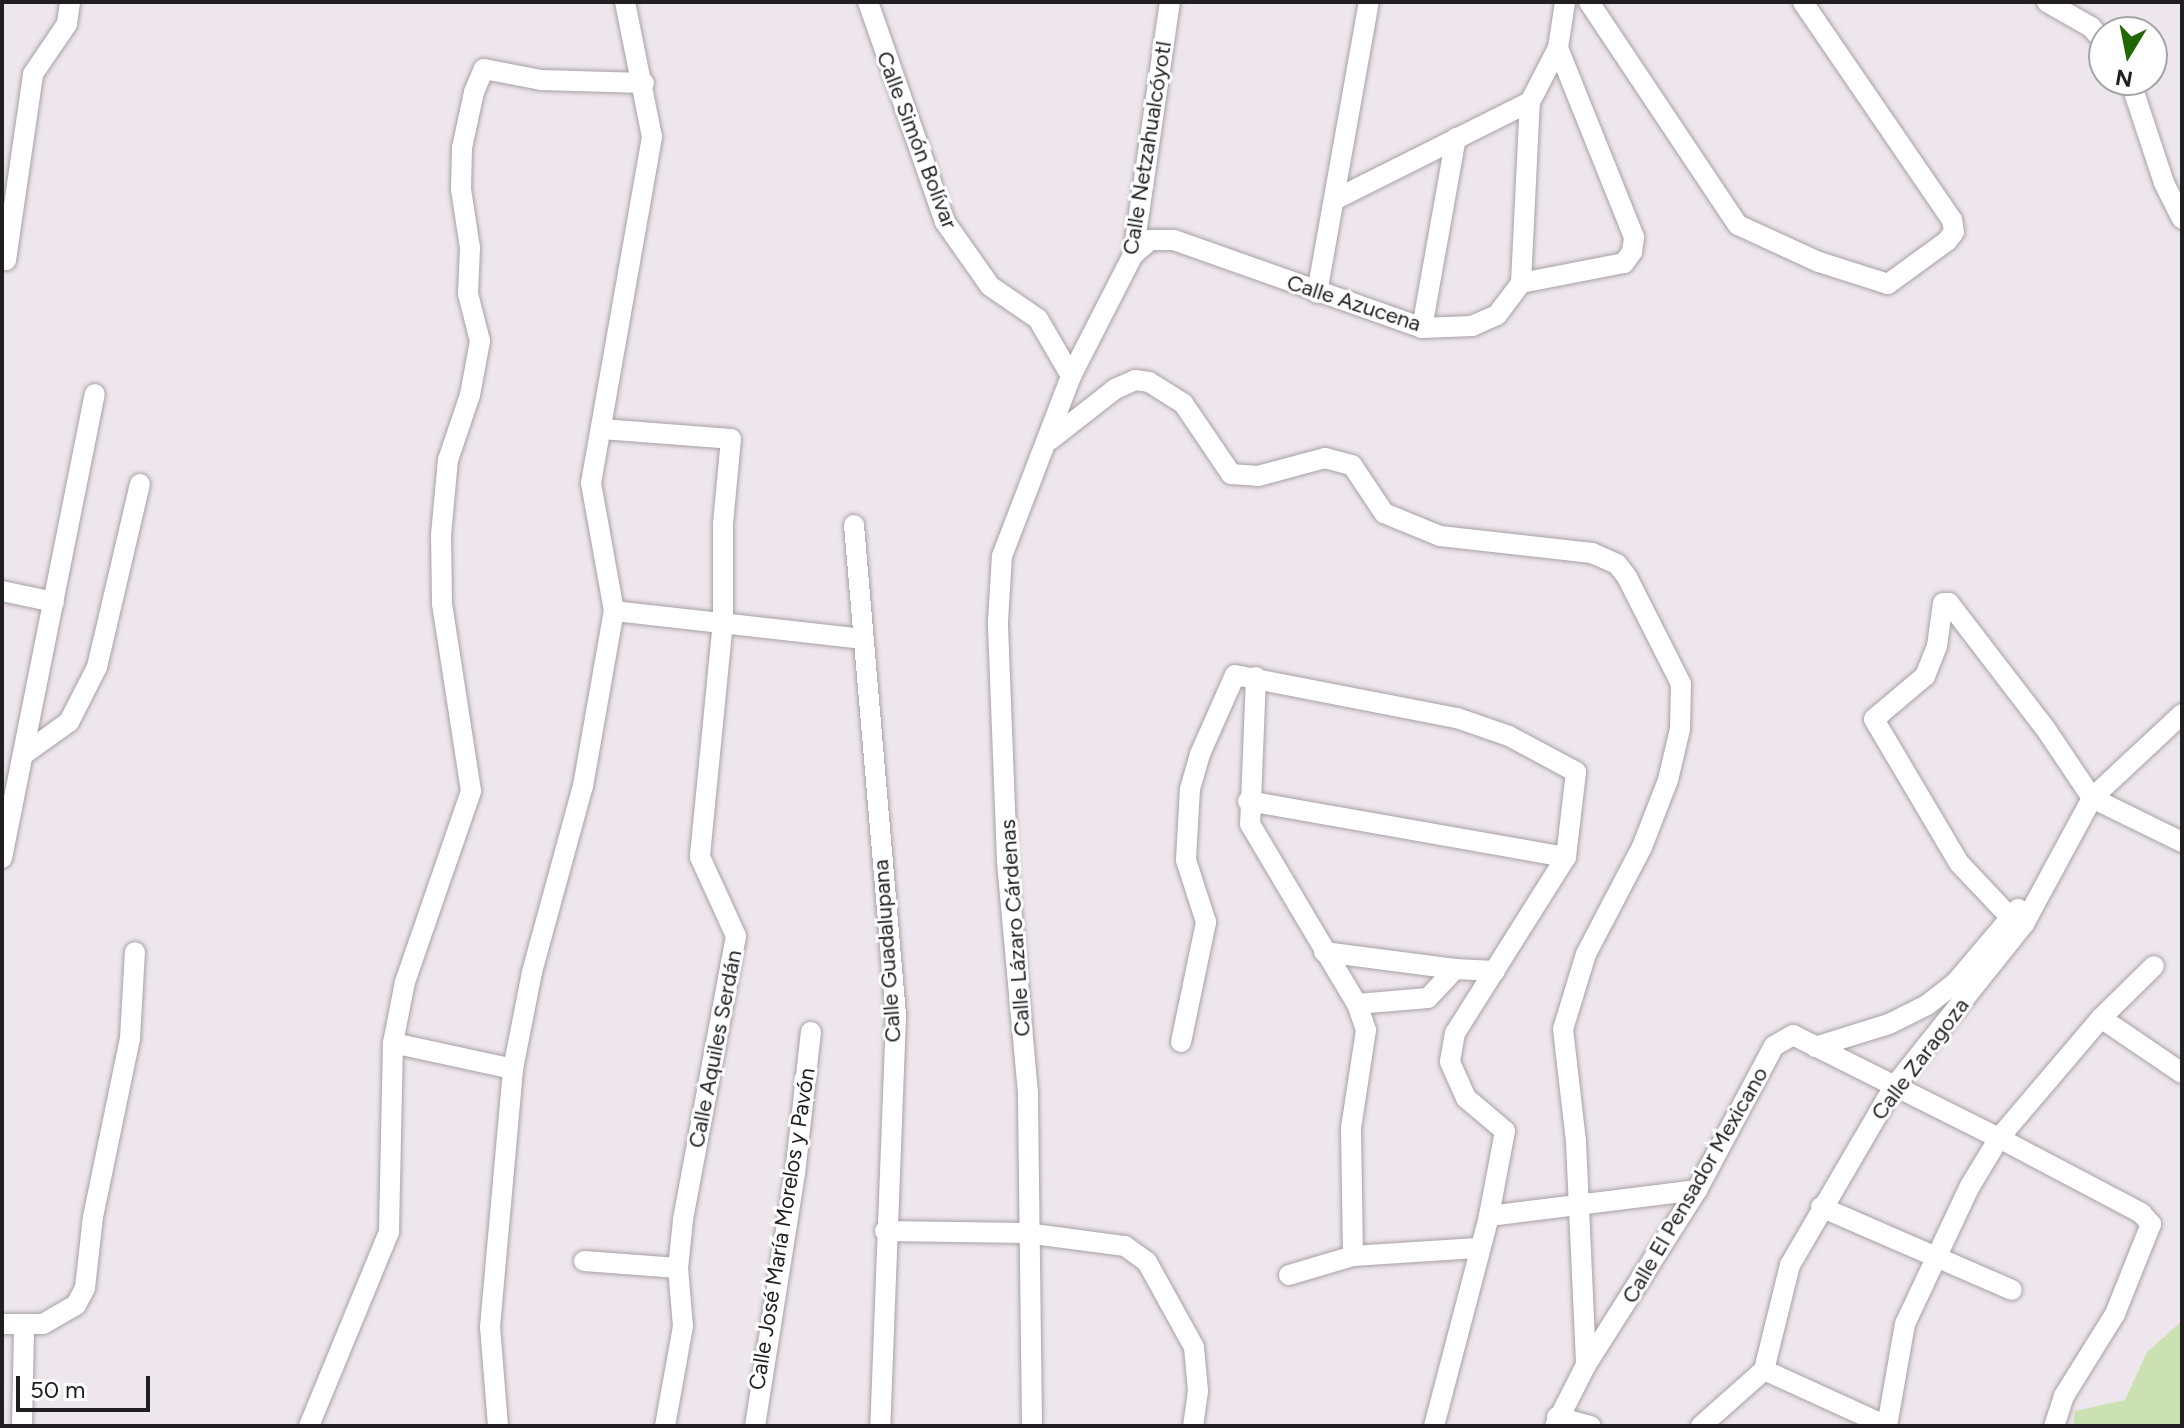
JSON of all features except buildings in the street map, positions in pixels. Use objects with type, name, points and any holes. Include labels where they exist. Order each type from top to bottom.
[{"type":"street","points":[[4,260],[33,74],[67,24],[70,2]]},
{"type":"street","points":[[498,1426],[490,1327],[513,1069],[532,972],[583,786],[614,611],[591,483],[652,137],[644,83],[625,2]]},
{"type":"street","name":"Calle Simón Bolívar","points":[[868,2],[945,222],[990,286],[1038,319],[1071,376]]},
{"type":"street","name":"Calle Netzahualcóyotl","points":[[1050,440],[1071,376],[1133,255],[1170,2]]},
{"type":"street","points":[[1317,293],[1369,2]]},
{"type":"street","points":[[1558,48],[1634,237],[1632,252],[1624,263],[1521,283],[1530,102],[1558,48],[1565,2]]},
{"type":"street","points":[[1589,2],[1738,225],[1819,262],[1888,284],[1947,241],[1954,232],[1952,220],[1803,2]]},
{"type":"street","points":[[2047,2],[2088,25]]},
{"type":"street","points":[[309,1426],[389,1232],[393,1043],[405,982],[471,791],[442,604],[441,535],[448,460],[470,395],[480,341],[468,294],[470,248],[461,189],[462,148],[474,92],[484,69],[541,80],[644,83]]},
{"type":"street","points":[[2135,96],[2164,183],[2182,219]]},
{"type":"street","points":[[1336,199],[1530,102]]},
{"type":"street","points":[[1422,328],[1456,138]]},
{"type":"street","name":"Calle Azucena","points":[[1133,255],[1150,240],[1174,240],[1422,328],[1472,326],[1497,315],[1521,283]]},
{"type":"street","points":[[1050,440],[1115,389],[1135,380],[1149,382],[1183,403],[1231,474],[1258,476],[1325,458],[1352,465],[1384,513],[1440,536],[1592,553],[1617,564],[1627,577],[1681,684],[1680,729],[1668,780],[1642,847],[1586,954],[1563,1029],[1586,1365]]},
{"type":"street","points":[[2,858],[95,394]]},
{"type":"street","name":"Calle Aquiles Serdán","points":[[602,429],[731,439],[723,523],[723,621],[700,857],[736,936],[678,1268],[683,1326],[665,1426]]},
{"type":"street","name":"Calle Lázaro Cárdenas","points":[[1032,1426],[1026,1233],[1028,1093],[1007,860],[998,621],[1002,556],[1050,440]]},
{"type":"street","points":[[23,755],[69,722],[97,667],[140,484]]},
{"type":"street","name":"Calle Guadalupana","points":[[854,525],[896,1017],[885,1231],[880,1426]]},
{"type":"street","points":[[2,591],[54,602]]},
{"type":"street","points":[[2017,920],[1959,863],[1874,719],[1925,676],[1937,646],[1943,603],[1949,603],[2035,715],[2092,798],[2182,842]]},
{"type":"street","points":[[614,611],[862,639]]},
{"type":"street","points":[[1181,1042],[1206,922],[1186,860],[1190,789],[1200,754],[1235,675],[1457,718],[1509,736],[1576,772],[1566,857],[1455,1033],[1450,1062],[1466,1098],[1505,1131],[1489,1216],[1477,1248],[1434,1426]]},
{"type":"street","points":[[1256,677],[1248,801],[1250,824],[1357,1004],[1366,1030],[1351,1128],[1353,1256]]},
{"type":"street","points":[[1815,1047],[1889,1024],[1927,1005],[1956,982],[2017,920],[2053,877],[2092,798],[2182,714]]},
{"type":"street","points":[[1248,801],[1566,857]]},
{"type":"street","name":"Calle Zaragoza","points":[[1764,1370],[1790,1265],[1821,1207],[1893,1088],[2017,920]]},
{"type":"street","points":[[2,1324],[24,1328],[76,1305],[85,1288],[93,1217],[130,1038],[135,952]]},
{"type":"street","points":[[1324,952],[1455,969],[1495,971]]},
{"type":"street","points":[[1701,1426],[1764,1370],[1887,1426],[1905,1324],[1932,1259],[1999,1138],[2101,1018],[2154,966]]},
{"type":"street","points":[[1357,1004],[1428,998],[1455,969]]},
{"type":"street","points":[[2101,1018],[2182,1073]]},
{"type":"street","name":"Calle José María Morelos y Pavón","points":[[755,1426],[795,1174],[811,1032]]},
{"type":"street","name":"Calle El Pensador Mexicano","points":[[1556,1422],[1586,1365],[1697,1190],[1774,1046],[1793,1035],[1815,1047]]},
{"type":"street","points":[[393,1043],[513,1069]]},
{"type":"street","points":[[1815,1047],[1999,1138],[2141,1213],[2151,1224],[2115,1314],[2064,1396],[2054,1426]]},
{"type":"street","points":[[1489,1216],[1697,1190]]},
{"type":"street","points":[[1821,1207],[1932,1259],[2012,1290]]},
{"type":"street","points":[[885,1231],[1026,1233],[1125,1246],[1147,1262],[1194,1347],[1198,1391],[1193,1426]]},
{"type":"street","points":[[1289,1275],[1353,1256],[1477,1248]]},
{"type":"street","points":[[584,1261],[678,1268]]},
{"type":"street","points":[[22,1426],[24,1328]]},
{"type":"street","points":[[1556,1422],[1591,1426]]},
{"type":"green space","points":[[2182,1321],[2182,1426],[2073,1426],[2075,1411],[2125,1400],[2147,1352]]}]
